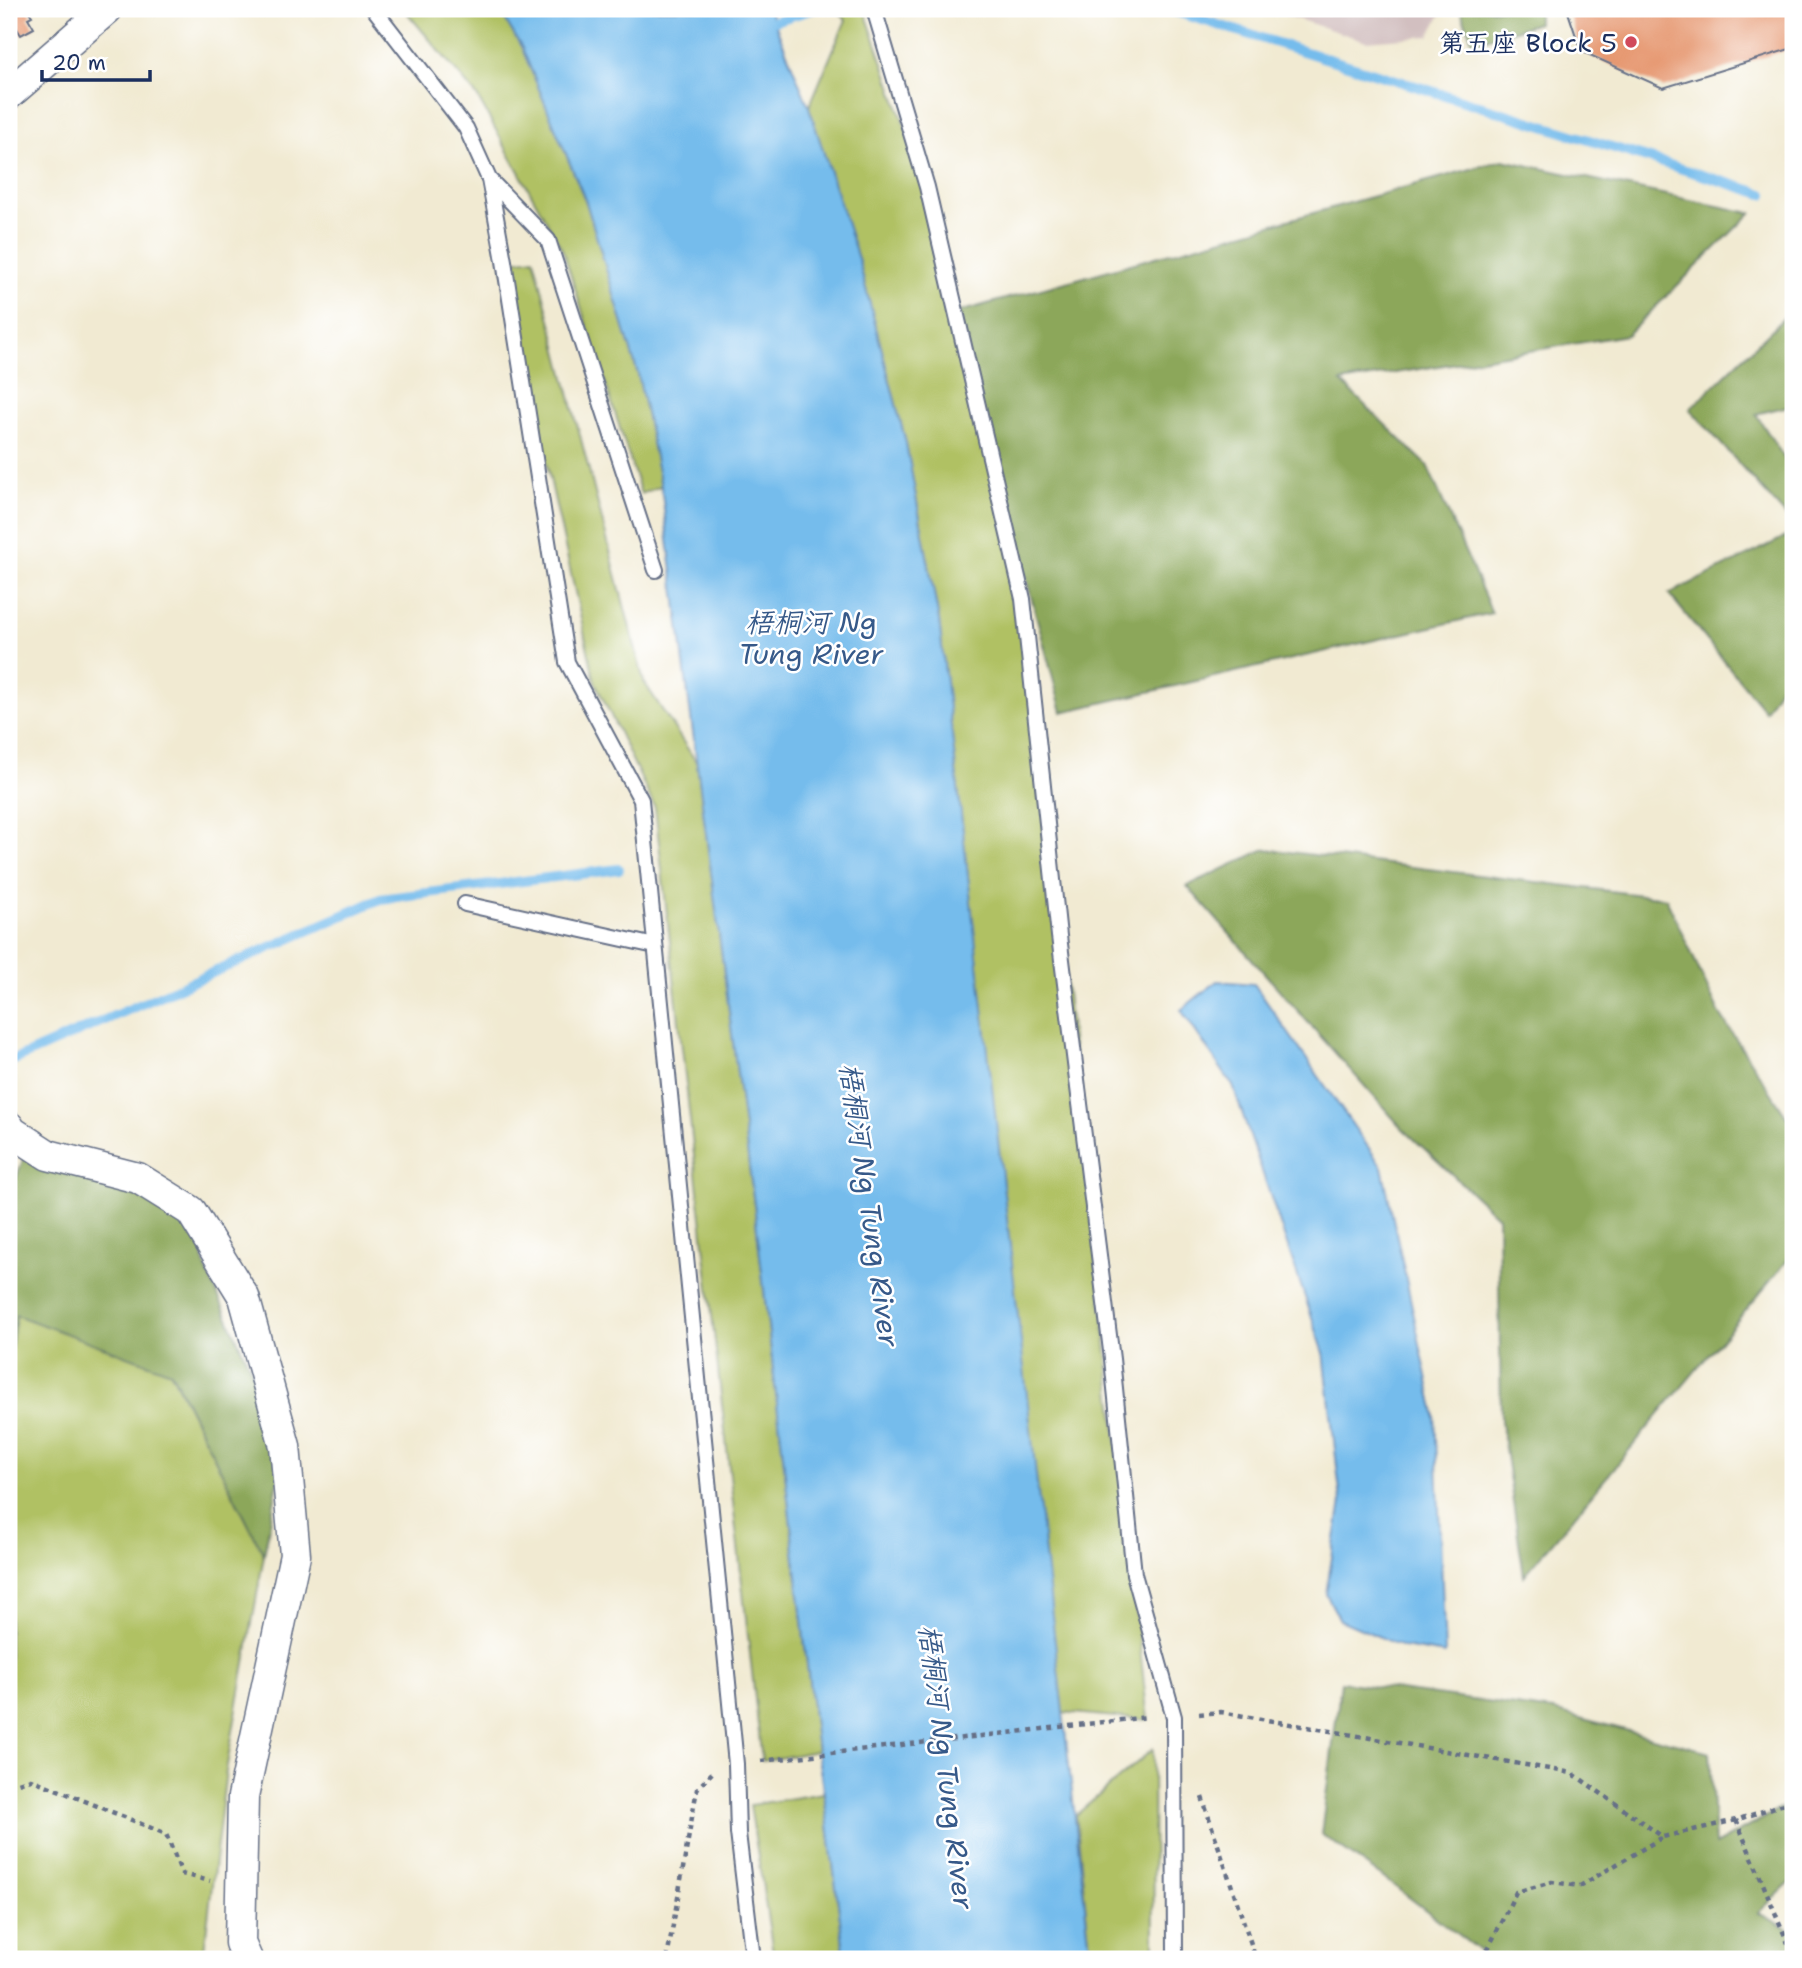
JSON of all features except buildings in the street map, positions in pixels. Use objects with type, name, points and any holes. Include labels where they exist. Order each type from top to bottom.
[{"type":"street","points":[[9,94],[104,10]]},
{"type":"street","points":[[9,1127],[48,1155],[138,1178],[191,1211],[244,1297],[285,1446],[295,1555],[243,1797],[240,1943],[247,1959]]},
{"type":"lane","points":[[374,9],[466,128],[489,179],[568,662],[641,800],[736,1764],[738,1833],[753,1959]]},
{"type":"lane","points":[[874,9],[927,187],[1023,599],[1059,936],[1112,1359],[1134,1574],[1174,1717],[1175,1959]]},
{"type":"lane","points":[[489,179],[548,240],[656,570]]},
{"type":"lane","points":[[466,904],[655,946]]},
{"type":"path","points":[[1174,1717],[1222,1712],[1572,1773],[1663,1837]]},
{"type":"path","points":[[755,1762],[1141,1717]]},
{"type":"path","points":[[667,1959],[696,1789],[711,1773],[736,1764]]},
{"type":"path","points":[[9,1786],[31,1779],[166,1834],[182,1874],[241,1889]]},
{"type":"path","points":[[1200,1793],[1256,1959]]},
{"type":"path","points":[[1483,1959],[1516,1892],[1552,1882],[1580,1886],[1663,1837],[1736,1820],[1793,1801]]},
{"type":"path","points":[[1736,1820],[1793,1955]]},
{"type":"shaded area","points":[[1266,9],[1444,9],[1429,36],[1366,41]]},
{"type":"green space","points":[[404,9],[499,9],[522,48],[586,202],[638,374],[661,486],[641,494],[563,251],[477,96]]},
{"type":"green space","points":[[836,9],[864,9],[930,197],[1023,599],[1148,1720],[1062,1712],[939,620],[906,443],[859,262],[809,107],[846,20]]},
{"type":"green space","points":[[1460,9],[1538,9],[1538,23],[1473,43]]},
{"type":"green space","points":[[1503,160],[1751,213],[1627,335],[1341,382],[1427,465],[1492,613],[1062,712],[955,313]]},
{"type":"green space","points":[[534,258],[644,682],[697,763],[755,1212],[817,1751],[762,1761],[655,808],[595,682],[502,262]]},
{"type":"green space","points":[[1793,309],[1793,405],[1756,414],[1793,472],[1793,524],[1690,409]]},
{"type":"green space","points":[[1793,533],[1793,665],[1765,711],[1669,594]]},
{"type":"green space","points":[[1265,849],[1666,898],[1719,1013],[1793,1126],[1793,1254],[1524,1576],[1501,1422],[1498,1217],[1401,1127],[1187,886]]},
{"type":"green space","points":[[29,1143],[191,1211],[207,1271],[285,1446],[264,1555],[171,1372],[16,1315],[9,1362],[9,1198]]},
{"type":"green space","points":[[16,1315],[163,1357],[264,1555],[226,1771],[203,1959],[9,1959],[9,1362]]},
{"type":"green space","points":[[1341,1682],[1553,1711],[1710,1752],[1715,1845],[1793,1802],[1793,1880],[1758,1913],[1793,1931],[1793,1959],[1490,1959],[1321,1834]]},
{"type":"green space","points":[[1153,1749],[1154,1959],[1091,1959],[1076,1815]]},
{"type":"green space","points":[[824,1793],[845,1959],[774,1959],[750,1805]]},
{"type":"water","name":"梧桐河 Ng Tung River","points":[[499,9],[769,9],[809,107],[859,262],[906,443],[939,620],[1091,1959],[845,1959],[817,1751],[755,1212],[661,486],[638,374],[586,202],[522,48]]},
{"type":"water","points":[[1217,981],[1254,984],[1382,1167],[1435,1414],[1445,1654],[1403,1647],[1340,1620],[1326,1594],[1341,1502],[1324,1353],[1233,1086],[1181,1010]]},
{"type":"waterway","points":[[762,25],[813,9]]},
{"type":"waterway","points":[[1167,9],[1763,194]]},
{"type":"waterway","points":[[14,1060],[380,899],[619,869]]},
{"type":"place","name":"第五座 Block 5","points":[[1631,42]]}]
